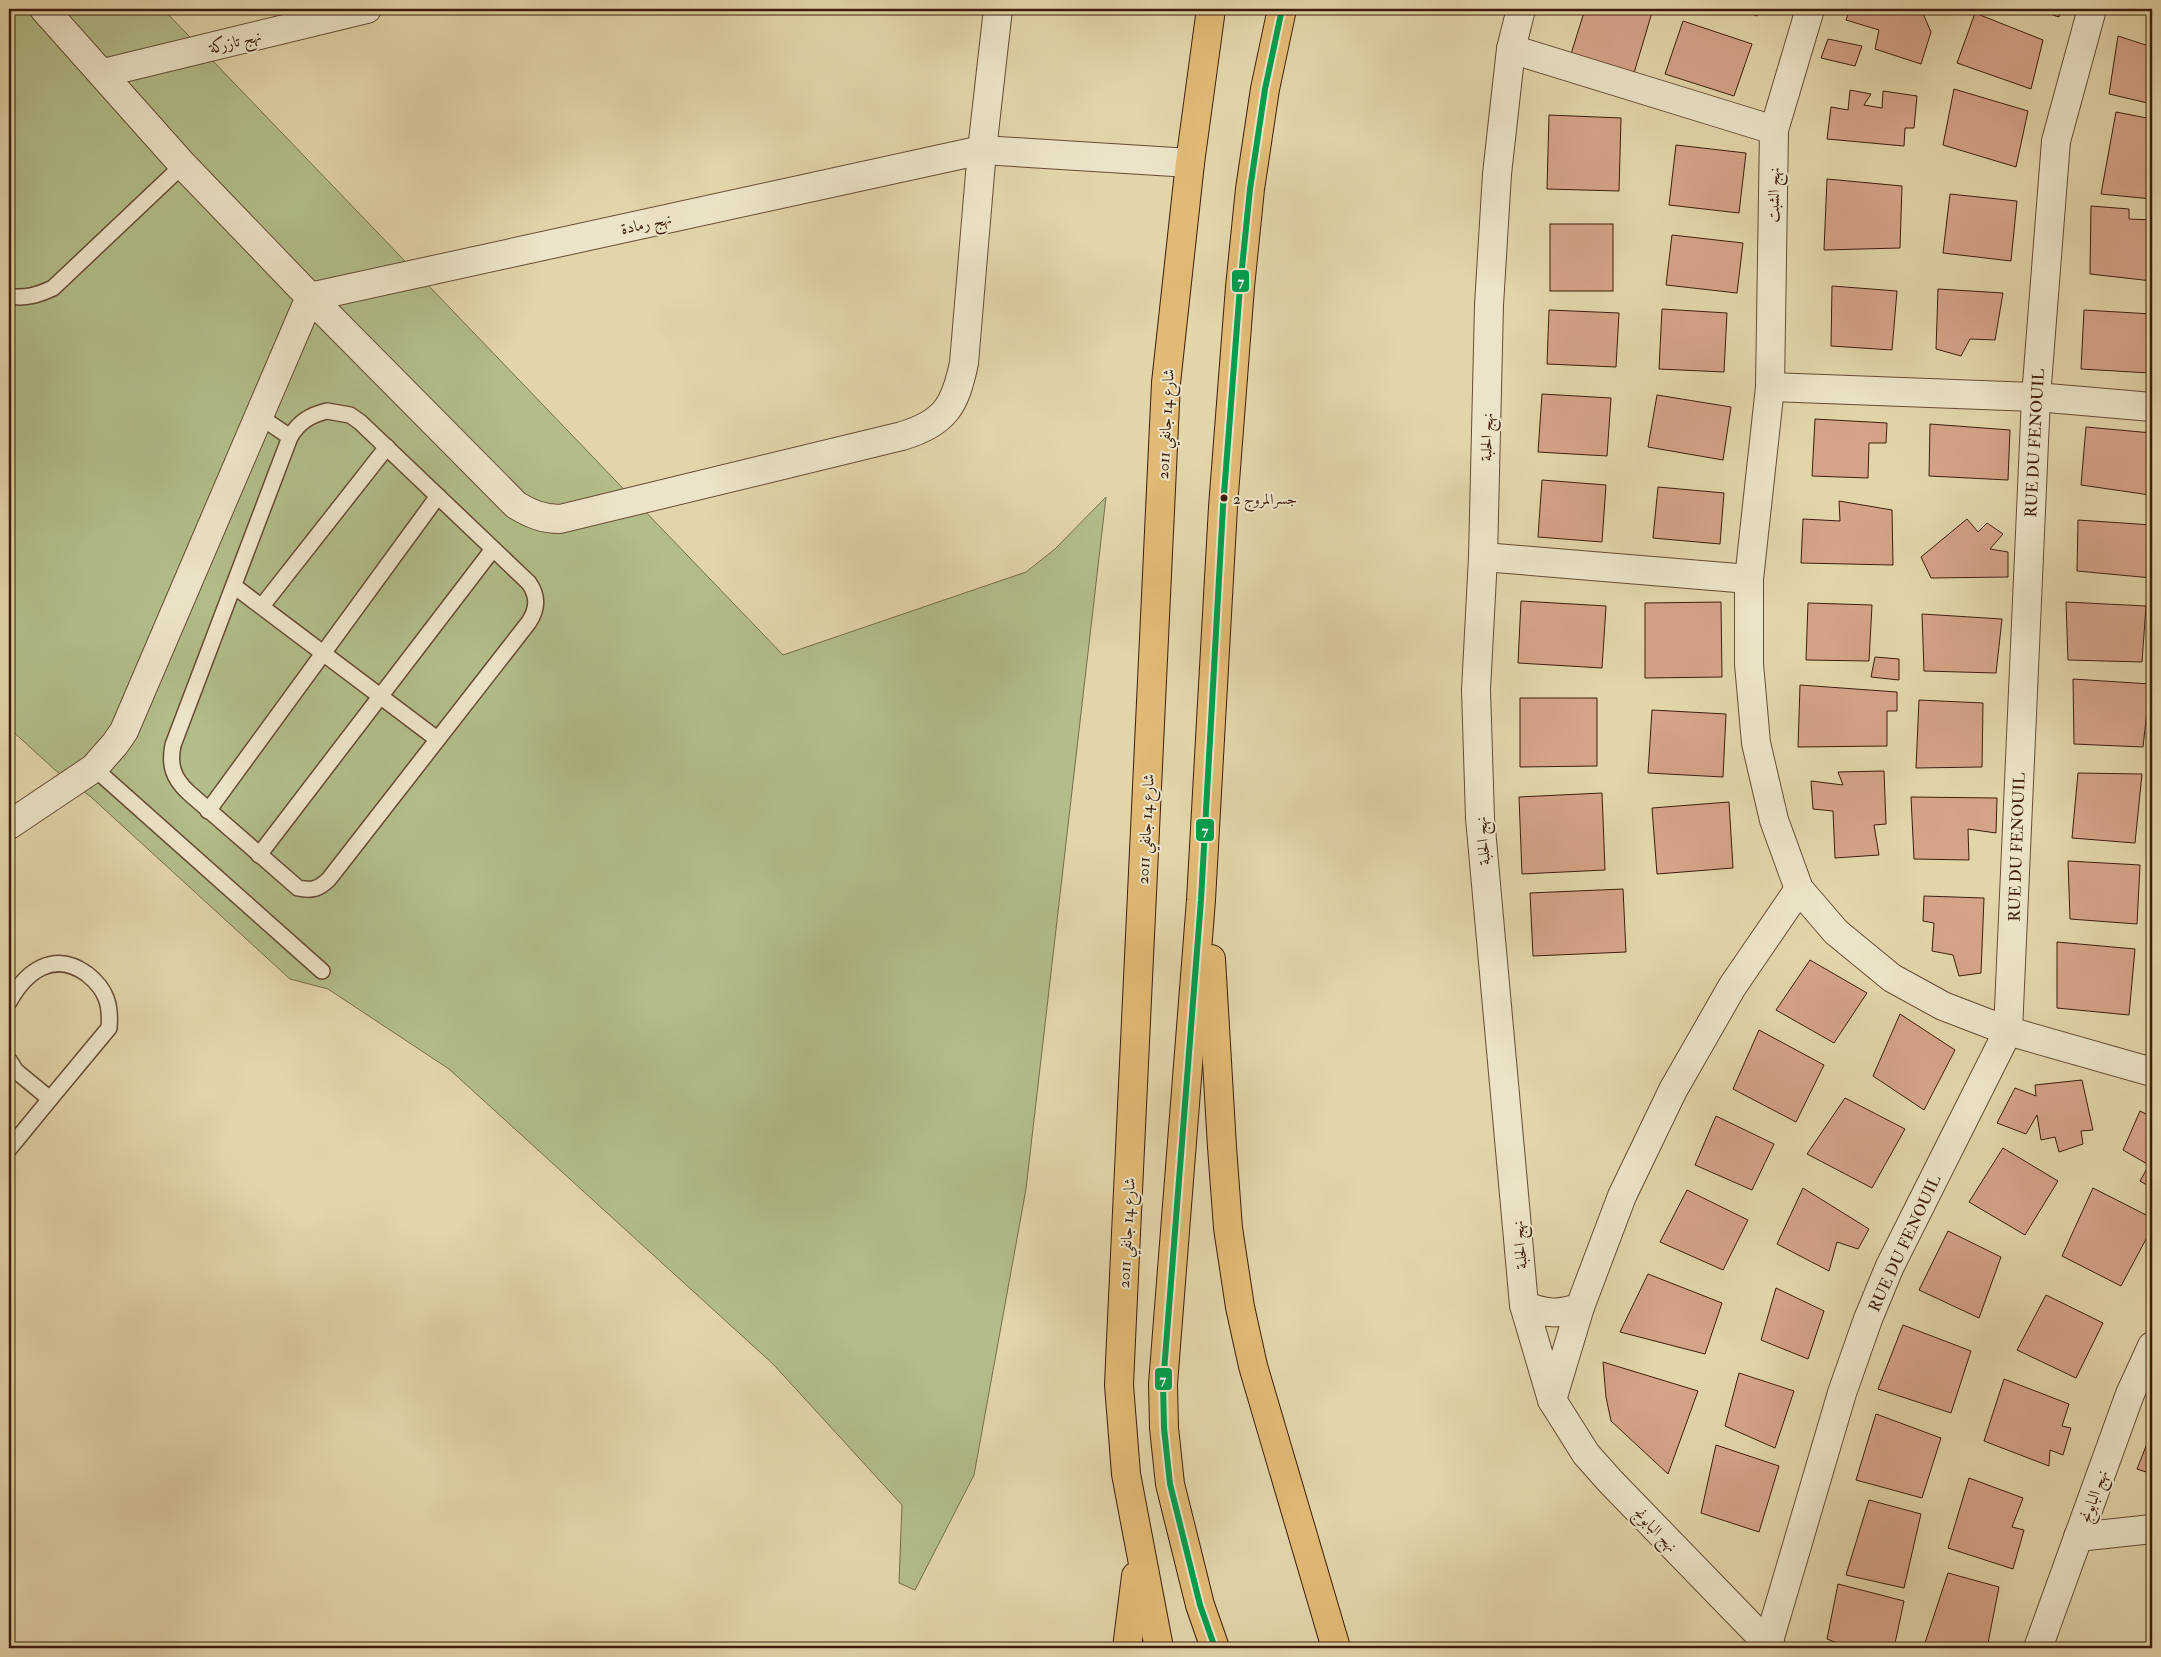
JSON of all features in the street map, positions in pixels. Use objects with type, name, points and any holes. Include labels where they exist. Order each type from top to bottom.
[{"type":"highway","name":"شارع 14 جانفي 2011","points":[[1159,1648],[1136,1535],[1126,1474],[1119,1385],[1120,1349],[1166,383],[1190,163],[1211,9]]},
{"type":"highway","points":[[1215,1648],[1200,1605],[1170,1484],[1164,1420],[1163,1384],[1201,900],[1222,517],[1240,288],[1250,189],[1265,89],[1282,9]]},
{"type":"highway","points":[[1201,900],[1211,956],[1228,1228],[1240,1307],[1253,1366],[1336,1648]]},
{"type":"highway","points":[[1128,1648],[1134,1598],[1136,1535]]},
{"type":"street","points":[[44,9],[184,165],[310,297],[516,505],[545,519],[560,519],[578,515],[902,436],[922,430],[942,417],[959,389],[964,363],[982,150],[998,9]]},
{"type":"street","name":"نهج تازركة","points":[[103,73],[367,9]]},
{"type":"street","name":"نهج الحلبة","points":[[1521,9],[1511,49],[1496,183],[1489,305],[1483,557],[1476,690],[1480,818],[1524,1305],[1552,1400]]},
{"type":"street","name":"نهج الشبت","points":[[1770,387],[1774,130],[1810,9]]},
{"type":"street","name":"RUE DU FENOUIL","points":[[1770,1646],[1842,1392],[1868,1319],[1890,1266],[2008,1031],[2036,397],[2056,141],[2092,9]]},
{"type":"street","points":[[1511,49],[1774,130]]},
{"type":"street","name":"نهج رمادة","points":[[310,297],[982,150],[1190,163]]},
{"type":"street","points":[[9,824],[94,768],[124,731],[310,297]]},
{"type":"street","points":[[2152,407],[2036,397],[1770,387],[1748,579],[1748,664],[1756,743],[1774,820],[1799,890],[1836,932],[1892,978],[1943,1006],[2008,1031],[2152,1072]]},
{"type":"street","points":[[1483,557],[1748,579]]},
{"type":"street","points":[[1552,1400],[1580,1307],[1622,1196],[1673,1090],[1732,987],[1799,890]]},
{"type":"street","points":[[1524,1305],[1538,1311],[1552,1313],[1566,1312],[1580,1307]]},
{"type":"street","name":"نهج البابونج","points":[[2038,1648],[2130,1394],[2152,1346]]},
{"type":"street","name":"نهج البابونج","points":[[1552,1400],[1586,1454],[1770,1646]]},
{"type":"street","points":[[2078,1537],[2152,1529]]},
{"type":"lane","points":[[9,296],[19,298],[36,296],[52,288],[184,165]]},
{"type":"lane","points":[[327,411],[350,415],[387,447],[529,583],[534,591],[536,608],[529,622],[329,879],[320,887],[309,891],[298,888],[178,783],[172,771],[170,758],[173,745],[290,437],[305,419],[316,413],[327,411]]},
{"type":"lane","points":[[259,416],[290,437]]},
{"type":"lane","points":[[262,606],[387,447]]},
{"type":"lane","points":[[208,811],[438,496]]},
{"type":"lane","points":[[259,855],[493,549]]},
{"type":"lane","points":[[234,586],[437,739]]},
{"type":"lane","points":[[94,768],[322,971]]},
{"type":"lane","points":[[9,1002],[27,977],[37,969],[50,964],[63,963],[76,967],[97,982],[105,992],[109,1003],[109,1028],[9,1149]]},
{"type":"lane","points":[[9,1060],[16,1071],[50,1099]]},
{"type":"green space","points":[[9,9],[163,9],[783,655],[1026,572],[1055,549],[1106,497],[1026,1189],[974,1475],[915,1590],[899,1583],[902,1505],[773,1364],[449,1069],[328,989],[290,979],[91,797],[55,770],[9,728]]},
{"type":"building","points":[[1585,9],[1653,9],[1634,73],[1571,54]]},
{"type":"building","points":[[1740,9],[1760,9],[1757,16]]},
{"type":"building","points":[[1850,9],[1921,9],[1931,32],[1921,64],[1875,49],[1879,30],[1846,20]]},
{"type":"building","points":[[2035,9],[2061,9],[2059,17]]},
{"type":"building","points":[[1975,13],[2043,40],[2031,89],[1957,63]]},
{"type":"building","points":[[1683,21],[1752,44],[1734,96],[1665,74]]},
{"type":"building","points":[[2118,36],[2152,47],[2152,104],[2109,94]]},
{"type":"building","points":[[1828,39],[1862,46],[1855,66],[1821,58]]},
{"type":"building","points":[[1954,89],[2028,111],[2016,167],[1943,145]]},
{"type":"building","points":[[1850,90],[1871,94],[1864,105],[1882,108],[1883,91],[1917,96],[1914,128],[1905,128],[1904,146],[1827,139],[1831,107],[1848,110]]},
{"type":"building","points":[[2116,112],[2152,119],[2152,199],[2101,194]]},
{"type":"building","points":[[1549,115],[1621,118],[1619,191],[1547,189]]},
{"type":"building","points":[[1676,145],[1746,153],[1739,213],[1669,205]]},
{"type":"building","points":[[1827,179],[1902,186],[1900,248],[1824,250]]},
{"type":"building","points":[[1950,194],[2017,201],[2011,261],[1943,253]]},
{"type":"building","points":[[2091,206],[2129,209],[2129,219],[2152,220],[2152,281],[2090,274]]},
{"type":"building","points":[[1550,224],[1613,224],[1613,291],[1550,291]]},
{"type":"building","points":[[1672,235],[1743,243],[1737,293],[1666,285]]},
{"type":"building","points":[[1832,286],[1897,291],[1892,350],[1831,346]]},
{"type":"building","points":[[1938,289],[2003,293],[1995,340],[1970,339],[1961,356],[1936,349]]},
{"type":"building","points":[[1662,309],[1727,313],[1724,372],[1659,369]]},
{"type":"building","points":[[1549,310],[1619,313],[1616,367],[1547,364]]},
{"type":"building","points":[[2084,310],[2152,314],[2150,373],[2081,369]]},
{"type":"building","points":[[1542,394],[1611,398],[1607,456],[1538,452]]},
{"type":"building","points":[[1657,395],[1731,407],[1723,460],[1648,447]]},
{"type":"building","points":[[1815,419],[1887,423],[1886,443],[1869,443],[1868,478],[1812,476]]},
{"type":"building","points":[[1930,424],[2010,430],[2008,480],[1929,476]]},
{"type":"building","points":[[2086,427],[2152,433],[2150,495],[2081,485]]},
{"type":"building","points":[[1542,480],[1606,485],[1602,542],[1538,537]]},
{"type":"building","points":[[1658,487],[1724,493],[1720,544],[1653,538]]},
{"type":"building","points":[[1839,501],[1892,510],[1893,565],[1801,563],[1803,519],[1840,521]]},
{"type":"building","points":[[1967,519],[1978,532],[1987,523],[2003,534],[1990,549],[2008,552],[2008,577],[1931,578],[1921,557]]},
{"type":"building","points":[[2078,520],[2152,525],[2152,578],[2077,571]]},
{"type":"building","points":[[1521,601],[1606,606],[1602,668],[1518,663]]},
{"type":"building","points":[[1721,602],[1722,677],[1645,678],[1645,603]]},
{"type":"building","points":[[2066,602],[2146,606],[2142,662],[2068,660]]},
{"type":"building","points":[[1808,603],[1872,605],[1869,661],[1806,660]]},
{"type":"building","points":[[1922,614],[2002,619],[1996,673],[1924,671]]},
{"type":"building","points":[[1875,657],[1899,659],[1899,680],[1871,677]]},
{"type":"building","points":[[2073,679],[2150,684],[2143,747],[2074,744]]},
{"type":"building","points":[[1800,685],[1897,692],[1897,711],[1887,711],[1887,746],[1798,747]]},
{"type":"building","points":[[1520,698],[1597,698],[1597,766],[1520,767]]},
{"type":"building","points":[[1919,700],[1983,703],[1982,767],[1916,768]]},
{"type":"building","points":[[1652,710],[1726,714],[1723,777],[1648,773]]},
{"type":"building","points":[[1884,771],[1886,824],[1874,825],[1879,855],[1835,858],[1833,811],[1813,809],[1811,781],[1843,785],[1838,772]]},
{"type":"building","points":[[2078,773],[2142,774],[2135,843],[2072,838]]},
{"type":"building","points":[[1602,793],[1605,870],[1522,874],[1519,797]]},
{"type":"building","points":[[1911,797],[1997,798],[1996,833],[1968,829],[1969,860],[1914,859]]},
{"type":"building","points":[[1729,802],[1733,868],[1657,874],[1652,808]]},
{"type":"building","points":[[2068,861],[2140,865],[2137,924],[2070,919]]},
{"type":"building","points":[[1623,889],[1626,952],[1533,956],[1530,893]]},
{"type":"building","points":[[1924,896],[1984,898],[1981,973],[1959,976],[1953,955],[1932,951],[1934,923],[1923,921]]},
{"type":"building","points":[[2057,942],[2135,949],[2129,1015],[2057,1008]]},
{"type":"building","points":[[1810,960],[1867,993],[1834,1043],[1776,1010]]},
{"type":"building","points":[[1900,1014],[1955,1050],[1924,1110],[1873,1076]]},
{"type":"building","points":[[1759,1030],[1824,1065],[1796,1122],[1733,1089]]},
{"type":"building","points":[[2082,1080],[2093,1130],[2081,1131],[2083,1144],[2059,1152],[2055,1137],[2041,1140],[2037,1115],[2026,1134],[1997,1123],[2015,1088],[2036,1096],[2035,1085]]},
{"type":"building","points":[[1845,1098],[1905,1129],[1872,1188],[1807,1154]]},
{"type":"building","points":[[2140,1111],[2152,1117],[2152,1188],[2140,1181],[2149,1165],[2123,1150]]},
{"type":"building","points":[[1716,1116],[1774,1144],[1752,1190],[1695,1165]]},
{"type":"building","points":[[2003,1148],[2058,1181],[2025,1235],[1969,1202]]},
{"type":"building","points":[[1803,1188],[1869,1229],[1858,1249],[1837,1242],[1829,1271],[1777,1244]]},
{"type":"building","points":[[2093,1188],[2152,1218],[2152,1228],[2121,1286],[2062,1256]]},
{"type":"building","points":[[1687,1190],[1748,1220],[1723,1270],[1660,1242]]},
{"type":"building","points":[[1948,1231],[2001,1257],[1979,1318],[1919,1290]]},
{"type":"building","points":[[1648,1274],[1722,1303],[1705,1354],[1620,1332]]},
{"type":"building","points":[[1776,1288],[1824,1311],[1808,1359],[1761,1340]]},
{"type":"building","points":[[2046,1295],[2103,1323],[2076,1378],[2017,1350]]},
{"type":"building","points":[[1903,1325],[1971,1351],[1951,1413],[1878,1389]]},
{"type":"building","points":[[1603,1362],[1698,1391],[1668,1474],[1611,1421],[1606,1397]]},
{"type":"building","points":[[1739,1373],[1794,1391],[1775,1448],[1725,1426]]},
{"type":"building","points":[[2004,1379],[2069,1404],[2062,1426],[2071,1428],[2063,1455],[2050,1450],[2049,1466],[1984,1441]]},
{"type":"building","points":[[1876,1414],[1941,1438],[1922,1498],[1856,1480]]},
{"type":"building","points":[[2152,1431],[2152,1474],[2137,1469]]},
{"type":"building","points":[[1716,1445],[1779,1466],[1759,1532],[1701,1513]]},
{"type":"building","points":[[1969,1478],[2023,1498],[2012,1527],[2024,1530],[2013,1569],[1948,1548]]},
{"type":"building","points":[[1869,1500],[1921,1514],[1904,1588],[1846,1575]]},
{"type":"building","points":[[1948,1573],[1999,1587],[1987,1648],[1934,1648],[1924,1646]]},
{"type":"building","points":[[1838,1584],[1904,1601],[1894,1648],[1840,1648],[1840,1644],[1827,1639]]},
{"type":"transit line","name":"7","points":[[1215,1648],[1200,1605],[1170,1484],[1164,1428],[1163,1384],[1201,900],[1223,507],[1240,287],[1250,189],[1265,89],[1282,9]]},
{"type":"place","name":"جسرالمروج 2","points":[[1224,498]]}]
